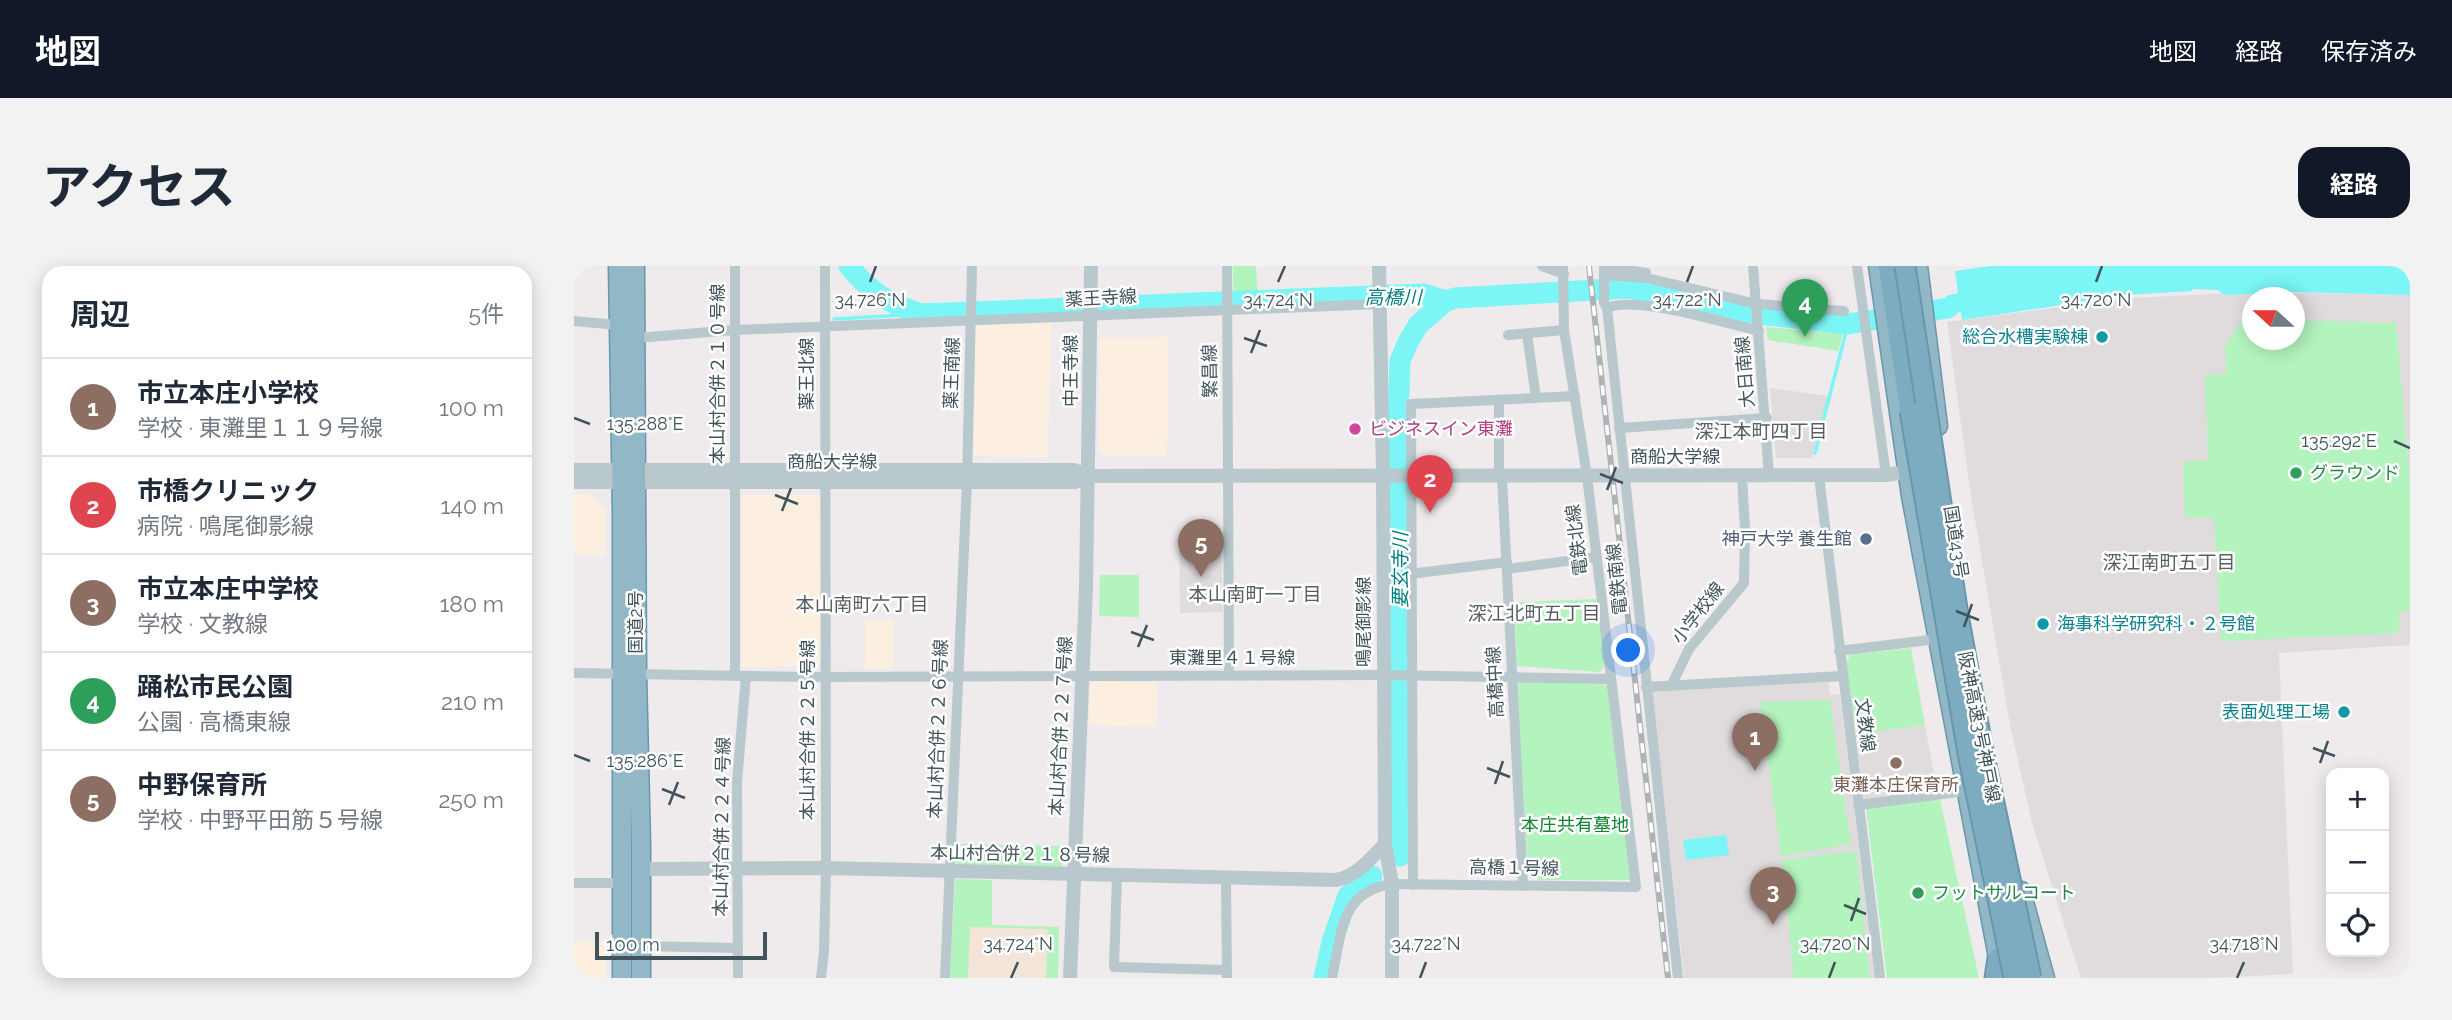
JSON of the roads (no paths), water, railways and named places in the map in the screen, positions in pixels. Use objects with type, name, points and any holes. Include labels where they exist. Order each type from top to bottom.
[{"type":"highway","name":"国道2号","points":[[618,266],[618,325],[629,477]]},
{"type":"highway","name":"国道2号","points":[[622,978],[622,883],[630,673],[629,477],[636,338],[635,266]]},
{"type":"highway","name":"国道43号","points":[[1878,266],[1908,471],[1937,639],[2003,978]]},
{"type":"highway","name":"阪神高速3号神戸線","points":[[1888,266],[1944,618],[2014,978]]},
{"type":"highway","name":"阪神高速3号神戸線","points":[[1905,266],[1958,615],[1983,751],[2031,978]]},
{"type":"highway","name":"国道43号","points":[[1919,266],[1944,468],[1985,733],[2009,846],[2045,978]]},
{"type":"highway","name":"国道2号","points":[[630,673],[641,869],[641,978]]},
{"type":"highway","points":[[1996,978],[1998,958]]},
{"type":"street","name":"本山村合併２１０号線","points":[[735,266],[736,475]]},
{"type":"street","name":"薬王北線","points":[[825,266],[825,476]]},
{"type":"street","name":"薬王南線","points":[[967,475],[972,266]]},
{"type":"street","name":"中王寺線","points":[[1089,476],[1091,266]]},
{"type":"street","name":"繁昌線","points":[[1227,266],[1229,676]]},
{"type":"street","name":"鳴尾御影線","points":[[1379,266],[1389,675],[1385,844],[1392,884],[1392,978]]},
{"type":"street","points":[[1542,266],[1563,270]]},
{"type":"street","name":"大日南線","points":[[1754,266],[1767,418],[1769,476]]},
{"type":"street","points":[[1857,266],[1886,475]]},
{"type":"street","name":"電鉄北線","points":[[1563,270],[1564,330],[1587,476],[1636,887]]},
{"type":"street","points":[[1605,272],[1647,272],[1757,305],[1844,311]]},
{"type":"street","name":"電鉄南線","points":[[1605,272],[1605,306],[1678,978]]},
{"type":"street","name":"薬王寺線","points":[[636,338],[971,315],[1091,310],[1227,310],[1380,298]]},
{"type":"street","points":[[1605,306],[1646,306],[1759,329]]},
{"type":"street","points":[[1863,308],[1884,307]]},
{"type":"street","points":[[574,321],[618,325]]},
{"type":"street","points":[[1508,335],[1564,330]]},
{"type":"street","points":[[1527,334],[1536,398]]},
{"type":"street","points":[[1413,885],[1407,474],[1411,404],[1575,396]]},
{"type":"street","name":"高橋中線","points":[[1499,400],[1500,477],[1513,676],[1522,886]]},
{"type":"street","points":[[1619,428],[1767,418]]},
{"type":"street","name":"商船大学線","points":[[574,482],[629,477],[736,475],[967,475],[1075,482],[1089,476],[1819,476],[1886,475],[1944,468]]},
{"type":"street","name":"商船大学線","points":[[574,470],[629,477]]},
{"type":"street","name":"本山村合併２２４号線","points":[[736,475],[740,676],[736,868],[738,978]]},
{"type":"street","name":"本山村合併２２６号線","points":[[945,978],[967,475]]},
{"type":"street","name":"本山村合併２２５号線","points":[[821,978],[826,868],[825,476]]},
{"type":"street","name":"本山村合併２２７号線","points":[[1070,978],[1089,476]]},
{"type":"street","name":"小学校線","points":[[1671,686],[1689,649],[1744,583],[1742,476]]},
{"type":"street","name":"文教線","points":[[1819,476],[1880,978]]},
{"type":"street","points":[[1410,574],[1596,557]]},
{"type":"street","points":[[1839,651],[1937,639]]},
{"type":"street","name":"東灘里４１号線","points":[[574,673],[824,677],[1409,675],[1610,680]]},
{"type":"street","points":[[1647,687],[1842,676]]},
{"type":"street","points":[[1858,805],[1966,791]]},
{"type":"street","name":"本山村合併２１８号線","points":[[641,869],[826,868],[1336,880],[1347,878],[1362,867],[1385,844]]},
{"type":"street","points":[[1116,876],[1114,968],[1227,974],[1226,879]]},
{"type":"street","points":[[574,883],[622,883]]},
{"type":"street","points":[[1332,978],[1345,923],[1356,899],[1378,887],[1392,884]]},
{"type":"street","name":"高橋１号線","points":[[1392,884],[1636,887]]},
{"type":"street","points":[[641,946],[738,948]]},
{"type":"water","points":[[1991,266],[2410,266],[2410,295],[2305,292],[2305,287],[2242,287],[2242,294],[2225,295],[2218,290],[2193,289],[2127,295],[1962,320],[1961,312],[1949,314],[1946,296],[1958,293],[1955,271]]},
{"type":"water","points":[[1726,835],[1729,855],[1686,860],[1683,840]]},
{"type":"waterway","name":"高橋川","points":[[849,266],[881,296],[921,314],[1424,294],[1446,301],[1455,298],[1630,288],[1725,310],[1847,324],[1948,308]]},
{"type":"waterway","name":"要玄寺川","points":[[1400,856],[1402,830],[1397,448],[1400,361],[1419,324],[1446,301]]},
{"type":"waterway","points":[[834,319],[921,314]]},
{"type":"waterway","points":[[1815,453],[1848,324]]},
{"type":"waterway","name":"要玄寺川","points":[[1324,978],[1332,942],[1348,896],[1372,876]]},
{"type":"railway","points":[[1589,266],[1668,978]]},
{"type":"place","name":"踊松市民公園","points":[[1805,337]]},
{"type":"place","name":"総合水槽実験棟","points":[[2102,337]]},
{"type":"place","name":"ビジネスイン東灘","points":[[1355,429]]},
{"type":"place","name":"グラウンド","points":[[2296,473]]},
{"type":"place","name":"市橋クリニック","points":[[1430,513]]},
{"type":"place","name":"神戸大学 養生館","points":[[1866,539]]},
{"type":"place","name":"中野保育所","points":[[1201,577]]},
{"type":"place","name":"海事科学研究科・２号館","points":[[2043,624]]},
{"type":"place","name":"表面処理工場","points":[[2344,712]]},
{"type":"place","name":"東灘本庄保育所","points":[[1896,763]]},
{"type":"place","name":"市立本庄小学校","points":[[1755,771]]},
{"type":"place","name":"フットサルコート","points":[[1918,893]]},
{"type":"place","name":"市立本庄中学校","points":[[1773,925]]},
{"type":"district","name":"深江本町四丁目","points":[[1761,431]]},
{"type":"district","name":"深江南町五丁目","points":[[2169,562]]},
{"type":"district","name":"本山南町一丁目","points":[[1255,594]]},
{"type":"district","name":"本山南町六丁目","points":[[862,604]]},
{"type":"district","name":"深江北町五丁目","points":[[1534,613]]},
{"type":"park label","name":"本庄共有墓地","points":[[1575,825]]}]
